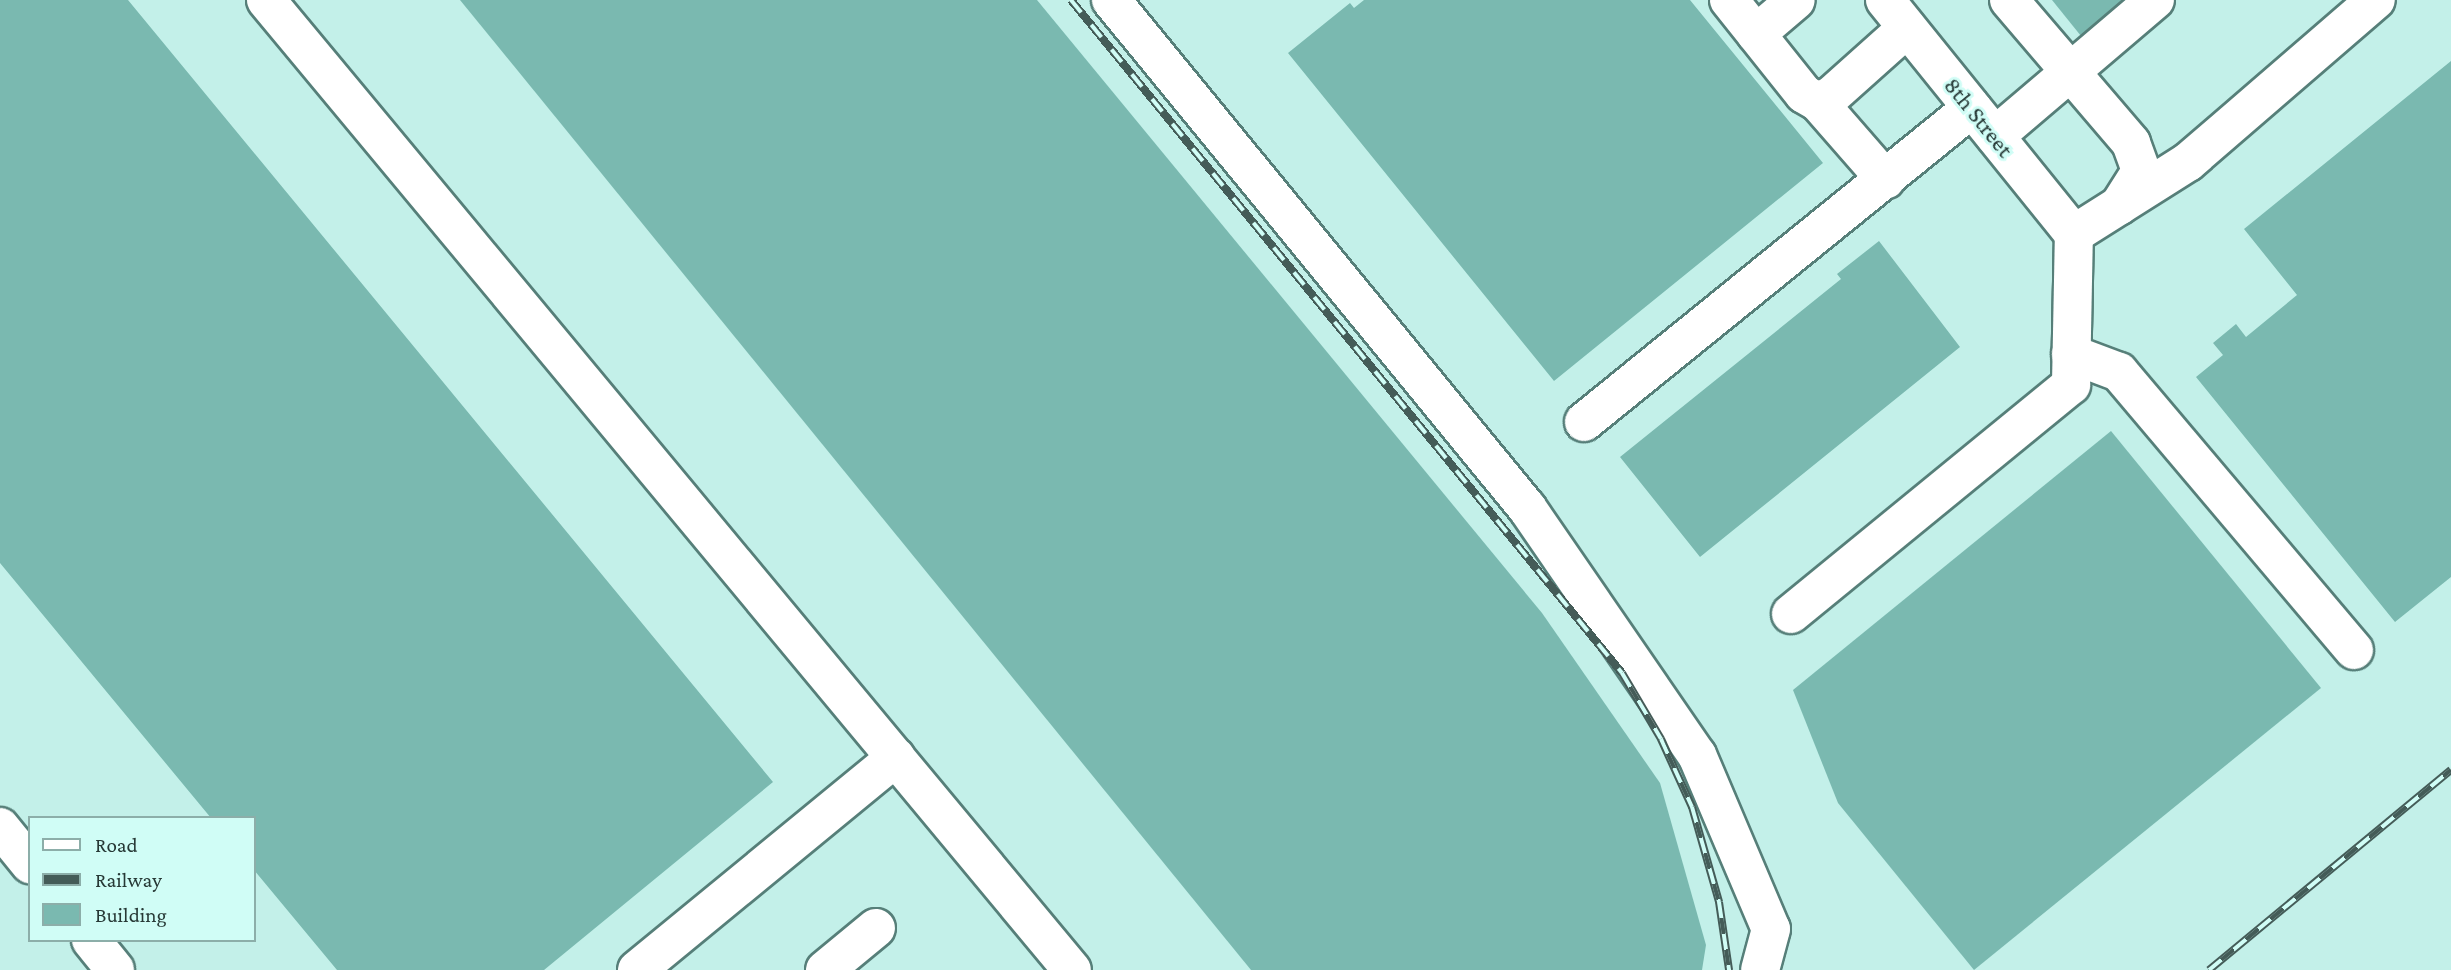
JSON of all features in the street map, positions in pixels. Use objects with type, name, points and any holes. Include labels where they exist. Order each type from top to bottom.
[{"type":"street","points":[[266,0],[1072,970]]},
{"type":"street","points":[[1111,0],[1527,508],[1697,755],[1771,929],[1760,970]]},
{"type":"street","points":[[1729,0],[1804,94],[1818,103],[1886,180]]},
{"type":"street","points":[[1756,34],[1796,0]]},
{"type":"street","points":[[2009,0],[2132,143],[2141,171],[2119,205]]},
{"type":"street","points":[[1584,422],[1886,180],[2071,70],[2155,0]]},
{"type":"street","points":[[1791,614],[2071,385],[2074,234],[2188,162],[2376,0]]},
{"type":"street","points":[[1818,103],[1830,96],[1895,8]]},
{"type":"street","name":"8th Street","points":[[1895,8],[2074,234]]},
{"type":"street","points":[[2071,354],[2119,372],[2354,650]]},
{"type":"street","points":[[637,970],[895,757]]},
{"type":"street","points":[[0,827],[28,862]]},
{"type":"street","points":[[825,970],[876,928]]},
{"type":"street","points":[[93,942],[115,970]]},
{"type":"building","points":[[0,0],[128,0],[773,782],[544,970],[337,970],[256,872],[256,816],[209,816],[0,563]]},
{"type":"building","points":[[460,0],[1037,0],[1542,613],[1660,783],[1706,945],[1702,970],[1251,970]]},
{"type":"building","points":[[1364,0],[1690,0],[1823,163],[1554,381],[1288,53],[1350,3],[1354,8]]},
{"type":"building","points":[[2052,0],[2126,0],[2081,36]]},
{"type":"building","points":[[2451,61],[2451,577],[2395,622],[2196,377],[2223,355],[2213,343],[2236,324],[2246,337],[2297,295],[2244,229]]},
{"type":"building","points":[[1879,241],[1960,347],[1700,557],[1620,457],[1841,279],[1837,274]]},
{"type":"building","points":[[2111,431],[2321,688],[1974,970],[1838,803],[1793,690]]},
{"type":"railway","points":[[1071,0],[1622,673],[1661,739],[1692,807],[1719,902],[1729,970]]},
{"type":"railway","points":[[2209,970],[2451,770]]}]
